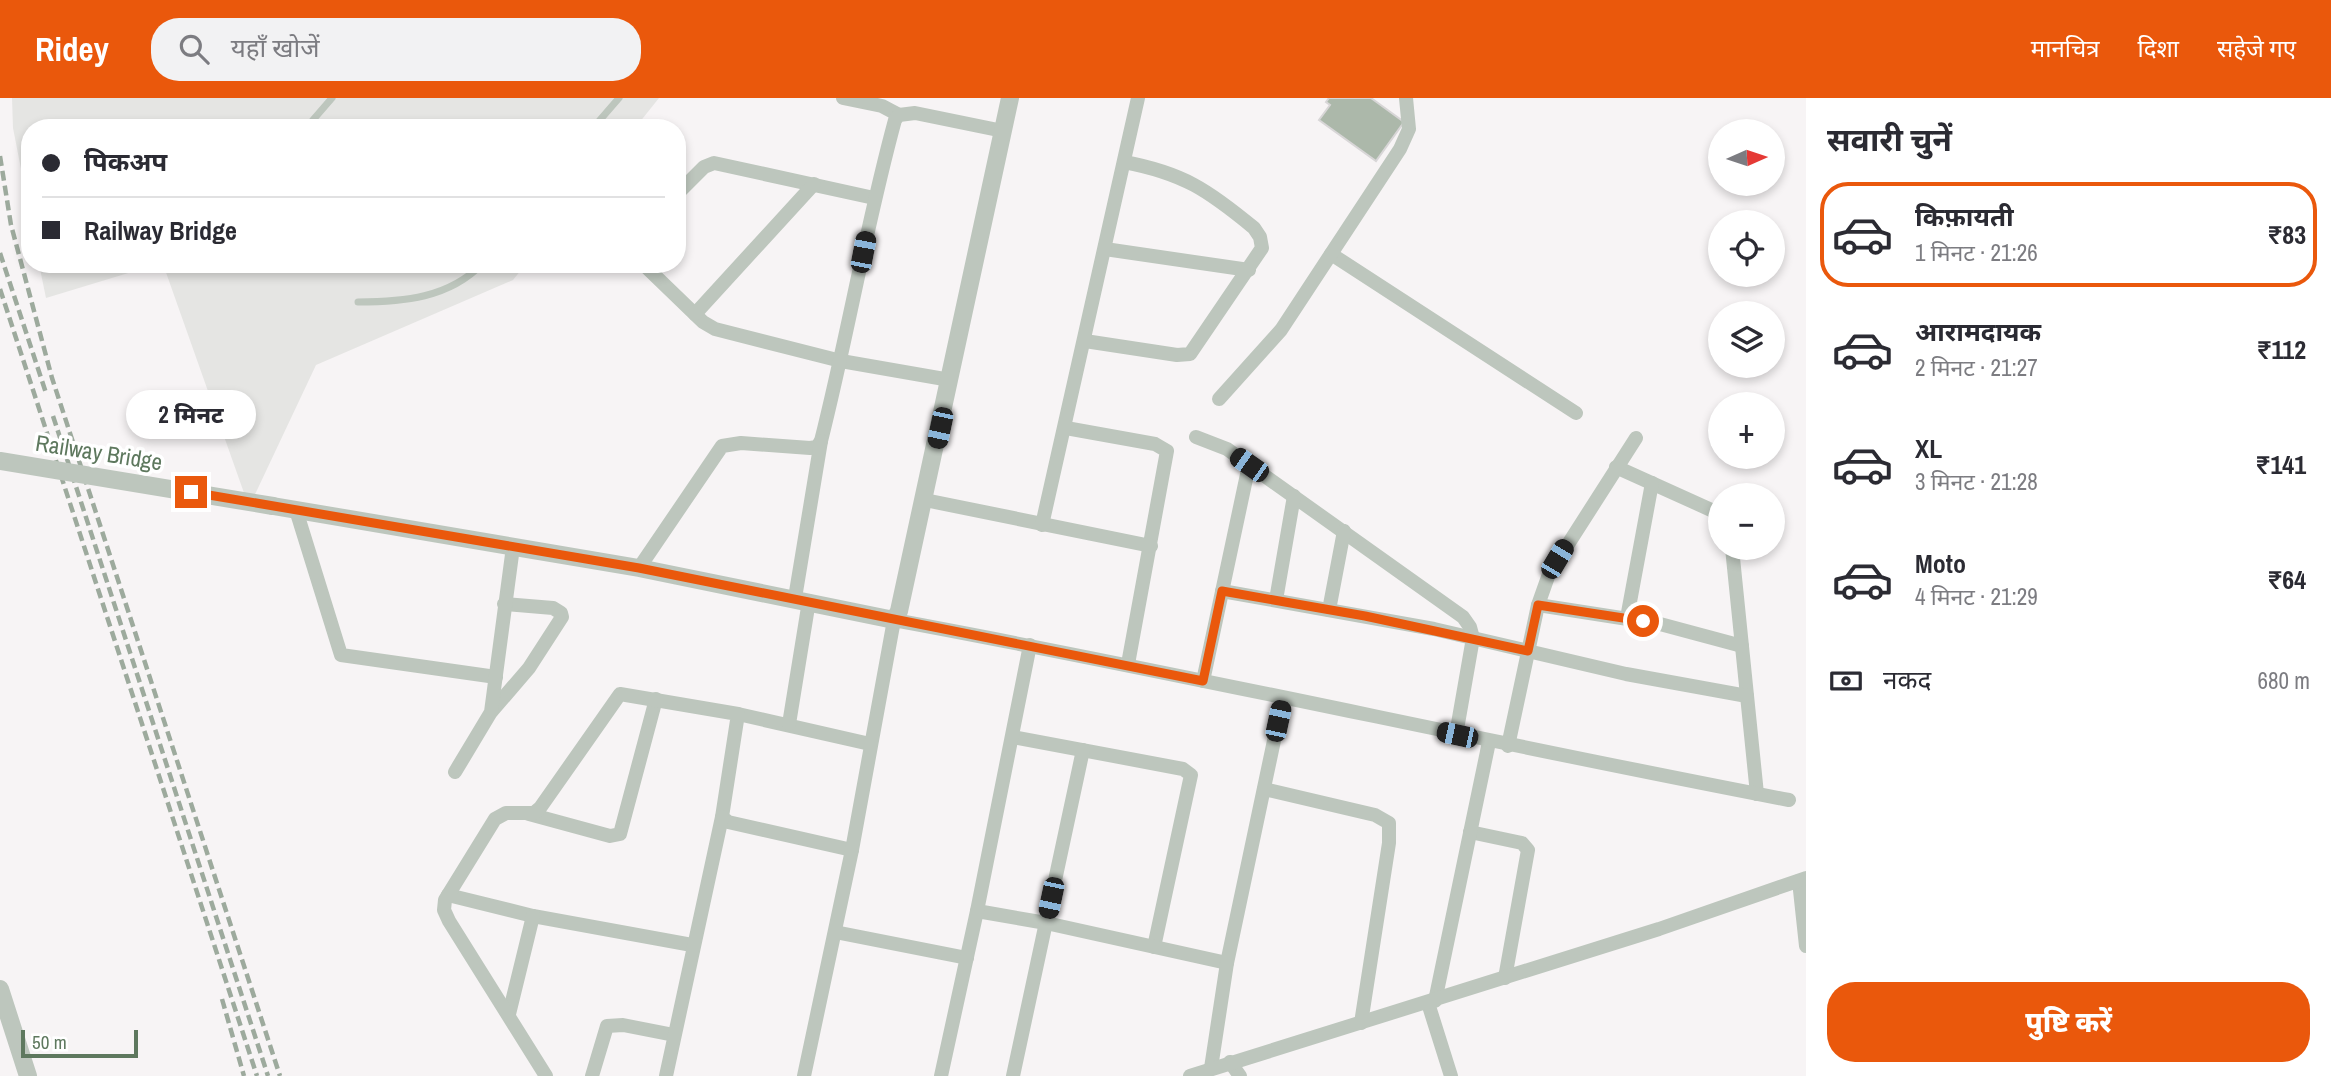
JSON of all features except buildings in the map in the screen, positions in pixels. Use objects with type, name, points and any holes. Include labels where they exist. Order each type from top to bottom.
[{"type":"street","points":[[843,98],[882,106],[899,115],[915,113],[1003,131]]},
{"type":"street","points":[[804,1076],[852,850],[894,620],[899,611],[925,500],[1010,98]]},
{"type":"street","points":[[1042,525],[1066,428],[1138,98]]},
{"type":"street","points":[[1219,399],[1269,346],[1400,149],[1409,129],[1406,98]]},
{"type":"street","points":[[789,724],[821,441],[841,361],[874,198],[895,120],[899,115]]},
{"type":"street","points":[[1085,341],[1177,355],[1190,354],[1262,248],[1260,237],[1254,228],[1192,182],[1169,172],[1124,162]]},
{"type":"street","points":[[686,185],[704,167],[714,163],[874,198]]},
{"type":"street","points":[[695,314],[814,184]]},
{"type":"street","points":[[1105,249],[1249,270]]},
{"type":"street","points":[[1331,254],[1576,413]]},
{"type":"street","points":[[652,273],[695,314],[715,329],[841,361],[950,380]]},
{"type":"street","points":[[1066,428],[1155,444],[1167,451],[1128,664]]},
{"type":"street","points":[[1196,437],[1220,446],[1249,465],[1463,617],[1473,638],[1457,735]]},
{"type":"street","points":[[1508,746],[1538,605],[1557,559],[1636,439]]},
{"type":"street","points":[[639,568],[722,446],[741,443],[810,449],[817,447],[821,441]]},
{"type":"street","name":"Railway Bridge","points":[[0,461],[639,568],[894,620]]},
{"type":"street","points":[[1203,681],[1249,465]]},
{"type":"street","points":[[1616,467],[1708,509]]},
{"type":"street","points":[[1627,618],[1652,483]]},
{"type":"street","points":[[1276,600],[1294,496]]},
{"type":"street","points":[[925,500],[1151,546]]},
{"type":"street","points":[[296,510],[341,655],[496,677]]},
{"type":"street","points":[[1329,610],[1344,531]]},
{"type":"street","points":[[491,712],[513,547]]},
{"type":"street","points":[[1733,560],[1757,794]]},
{"type":"street","points":[[1222,591],[1473,638],[1626,674],[1747,696]]},
{"type":"street","points":[[454,772],[491,712],[529,668],[562,617],[561,613],[553,608],[504,604]]},
{"type":"street","points":[[1538,605],[1627,618],[1742,646]]},
{"type":"street","points":[[894,620],[1128,664],[1508,746],[1789,800]]},
{"type":"street","points":[[941,1076],[1030,645]]},
{"type":"street","points":[[529,814],[540,808],[614,698],[626,693],[789,724],[870,744]]},
{"type":"street","points":[[1211,1068],[1227,963],[1283,698]]},
{"type":"street","points":[[546,1076],[449,922],[444,909],[448,895],[495,818],[506,813],[529,814],[585,831],[610,836],[620,835],[656,699]]},
{"type":"street","points":[[666,1076],[692,945],[722,817],[738,714]]},
{"type":"street","points":[[1013,737],[1183,769],[1191,775],[1154,947]]},
{"type":"street","points":[[1451,1076],[1432,1002],[1489,742]]},
{"type":"street","points":[[1013,1076],[1083,750]]},
{"type":"street","points":[[1264,789],[1375,815],[1389,822],[1389,843],[1361,1023]]},
{"type":"street","points":[[722,817],[728,822],[852,850]]},
{"type":"street","points":[[1470,832],[1522,843],[1528,850],[1505,978]]},
{"type":"street","points":[[1190,1076],[1432,1002],[1802,879],[1806,946]]},
{"type":"street","points":[[448,895],[533,916],[692,945]]},
{"type":"street","points":[[977,911],[1046,923],[1227,963]]},
{"type":"street","points":[[509,1014],[533,916]]},
{"type":"street","points":[[835,932],[967,958]]},
{"type":"street","points":[[0,989],[28,1076]]},
{"type":"street","points":[[592,1076],[607,1026],[623,1025],[674,1035]]},
{"type":"street","points":[[1230,1062],[1240,1076]]},
{"type":"lane","points":[[314,119],[332,98]]},
{"type":"lane","points":[[601,119],[619,98]]},
{"type":"lane","points":[[358,302],[399,302],[424,297],[450,287],[474,273]]},
{"type":"shaded area","points":[[12,98],[659,98],[642,119],[21,119],[21,169],[13,128]]},
{"type":"shaded area","points":[[41,273],[128,273],[46,298]]},
{"type":"shaded area","points":[[166,273],[519,273],[513,280],[316,365],[249,507]]},
{"type":"railway","points":[[0,156],[11,225],[21,262]]},
{"type":"railway","points":[[0,253],[46,393]]},
{"type":"railway","points":[[24,273],[52,378],[280,1076]]},
{"type":"railway","points":[[0,289],[257,1076]]},
{"type":"railway","points":[[53,416],[268,1076]]},
{"type":"railway","points":[[222,999],[244,1076]]},
{"type":"route","points":[[191,492],[639,568],[1203,681],[1222,591],[1365,616],[1528,651],[1538,605],[1643,621]]}]
